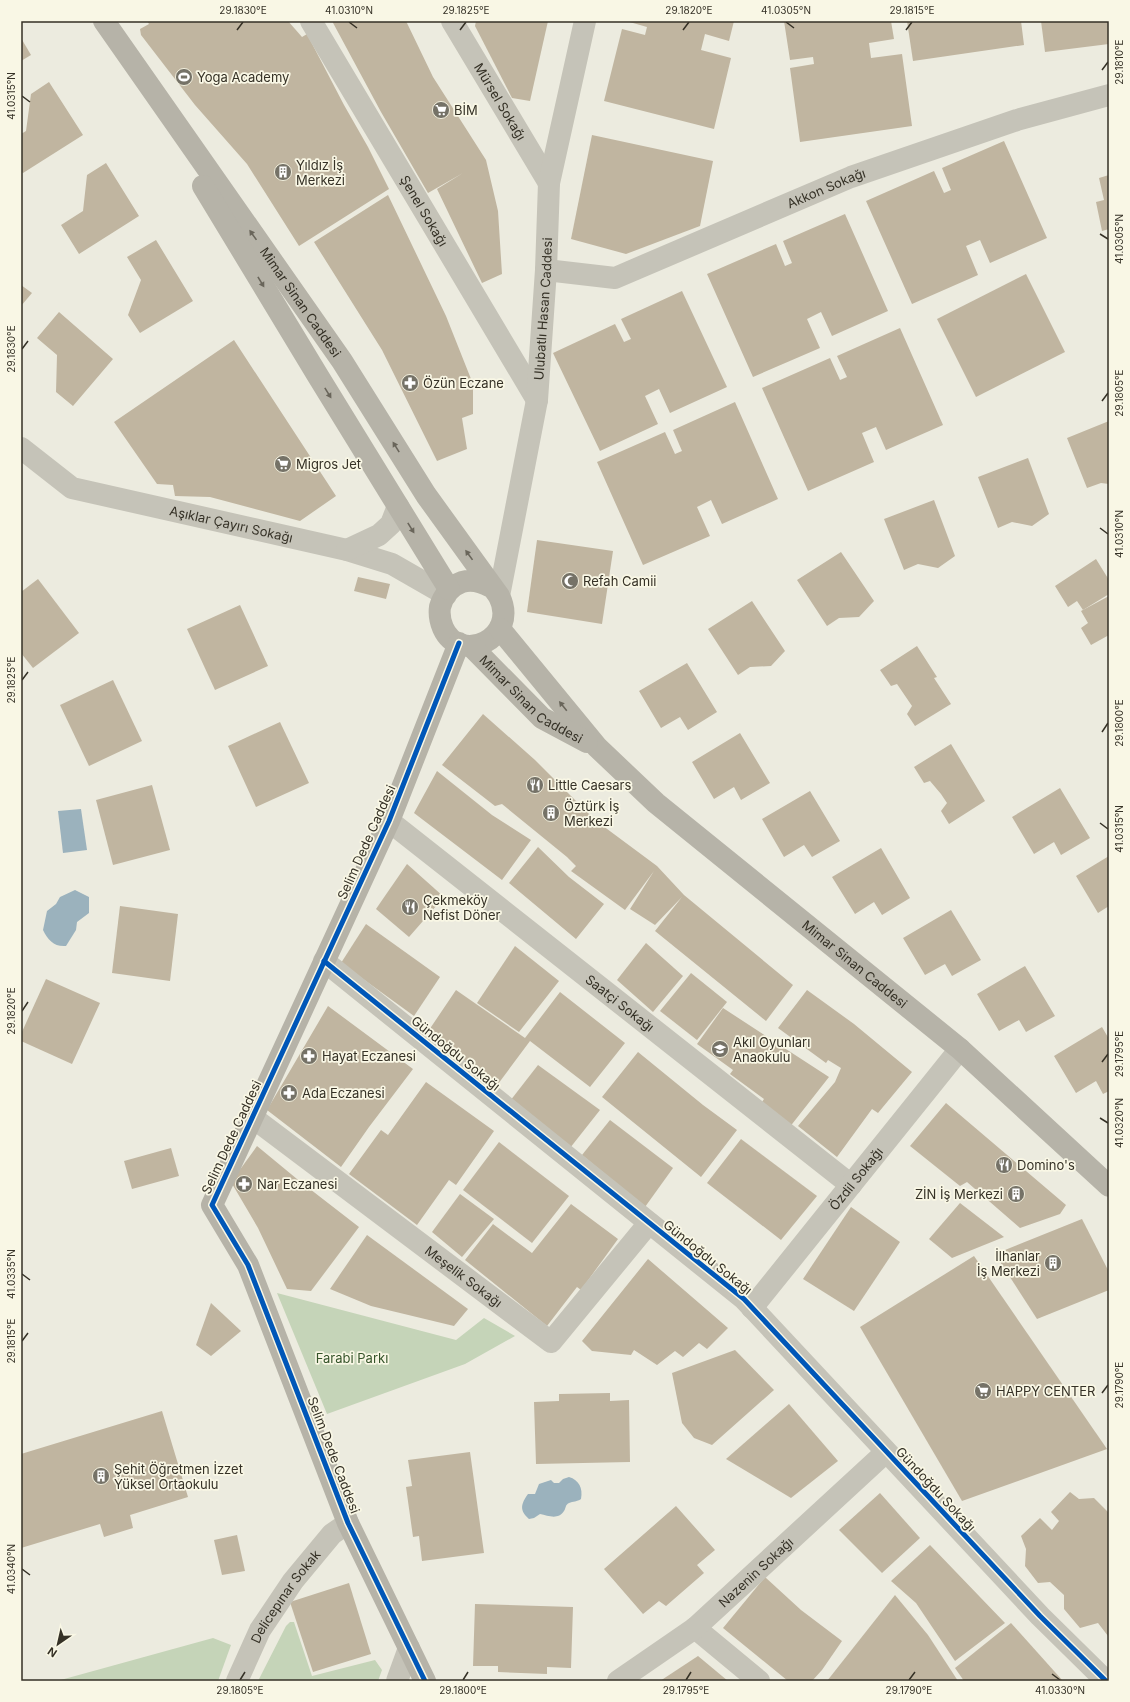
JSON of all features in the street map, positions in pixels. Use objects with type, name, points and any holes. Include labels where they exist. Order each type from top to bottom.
[{"type":"main road","name":"Mimar Sinan Caddesi","points":[[104,21],[342,362],[426,495],[502,602],[504,616],[500,629],[489,640],[477,646],[465,644],[450,638],[444,630],[440,621],[439,611],[442,601],[448,592],[398,506],[104,21]]},
{"type":"main road","points":[[448,592],[462,582],[473,581],[482,582],[495,591]]},
{"type":"main road","name":"Mimar Sinan Caddesi","points":[[500,629],[596,747],[656,803],[960,1049],[1109,1186]]},
{"type":"main road","name":"Mimar Sinan Caddesi","points":[[465,644],[542,718],[596,747]]},
{"type":"main road","name":"Selim Dede Caddesi","points":[[425,1681],[348,1523],[248,1265],[212,1205],[389,821],[465,644]]},
{"type":"street","name":"Şenel Sokağı","points":[[311,21],[537,400]]},
{"type":"street","name":"Mürsel Sokağı","points":[[452,21],[549,183]]},
{"type":"street","name":"Ulubatlı Hasan Caddesi","points":[[495,591],[537,400],[546,270],[549,183],[585,21]]},
{"type":"street","name":"Akkon Sokağı","points":[[546,270],[615,278],[851,177],[1017,120],[1109,95]]},
{"type":"street","name":"Aşıklar Çayırı Sokağı","points":[[21,448],[72,488],[347,550],[392,564],[448,592]]},
{"type":"street","points":[[347,550],[379,535],[392,524],[398,506]]},
{"type":"street","name":"Saatçi Sokağı","points":[[389,821],[850,1185]]},
{"type":"street","name":"Gündoğdu Sokağı","points":[[324,961],[744,1299],[1040,1616],[1106,1681]]},
{"type":"street","name":"Özdil Sokağı","points":[[752,1308],[960,1049]]},
{"type":"street","name":"Meşelik Sokağı","points":[[252,1117],[551,1342],[649,1222]]},
{"type":"street","name":"Nazenin Sokağı","points":[[618,1681],[695,1628],[886,1452]]},
{"type":"street","name":"Delicepınar Sokak","points":[[236,1681],[260,1630],[293,1581],[332,1534],[348,1523]]},
{"type":"street","points":[[695,1628],[759,1681]]},
{"type":"street","points":[[397,1681],[409,1648]]},
{"type":"green space","name":"Farabi Parkı","points":[[277,1293],[456,1340],[484,1318],[515,1336],[465,1364],[327,1414]]},
{"type":"green space","points":[[290,1622],[294,1622],[312,1676],[375,1660],[382,1670],[378,1681],[258,1681],[286,1626]]},
{"type":"green space","points":[[213,1638],[231,1645],[218,1681],[57,1681]]},
{"type":"water","points":[[81,809],[87,850],[63,853],[58,811]]},
{"type":"water","points":[[75,890],[89,897],[89,913],[77,922],[76,930],[66,946],[55,944],[49,940],[43,930],[47,911],[56,904],[60,897]]},
{"type":"water","points":[[569,1477],[578,1482],[580,1485],[581,1499],[570,1502],[559,1516],[540,1514],[529,1519],[526,1516],[522,1510],[524,1501],[528,1494],[535,1494],[539,1484],[551,1480],[554,1483],[559,1483],[563,1479]]},
{"type":"building","points":[[147,21],[288,21],[302,37],[307,34],[389,189],[299,246],[247,164],[195,105],[141,35],[140,29],[149,24]]},
{"type":"building","points":[[332,21],[406,21],[433,77],[486,160],[498,211],[502,274],[482,283],[437,189],[463,173],[428,193],[381,112]]},
{"type":"building","points":[[476,21],[548,21],[530,101],[512,98],[475,26]]},
{"type":"building","points":[[626,21],[734,21],[729,41],[705,34],[701,50],[731,58],[714,129],[604,101],[622,29],[645,35],[647,27]]},
{"type":"building","points":[[784,21],[891,21],[894,39],[869,43],[871,58],[902,54],[912,126],[800,142],[790,68],[814,64],[813,57],[790,60]]},
{"type":"building","points":[[907,21],[1021,21],[1024,45],[913,61]]},
{"type":"building","points":[[1041,21],[1109,21],[1109,44],[1045,52]]},
{"type":"building","points":[[21,38],[31,55],[21,61]]},
{"type":"building","points":[[49,82],[83,135],[23,173],[21,171],[21,134],[26,131],[31,94]]},
{"type":"building","points":[[592,135],[713,161],[700,226],[626,254],[571,239]]},
{"type":"building","points":[[1004,141],[1047,238],[990,263],[980,240],[966,246],[978,275],[912,304],[866,201],[934,171],[944,193],[951,190],[942,168]]},
{"type":"building","points":[[106,163],[139,216],[79,254],[61,225],[83,211],[87,175]]},
{"type":"building","points":[[1109,175],[1109,229],[1102,231],[1096,202],[1104,200],[1099,178]]},
{"type":"building","points":[[388,195],[446,316],[473,384],[473,414],[462,418],[467,449],[437,461],[382,350],[314,242]]},
{"type":"building","points":[[845,214],[888,311],[832,336],[821,312],[807,319],[820,348],[753,377],[707,274],[776,244],[785,266],[792,263],[783,241]]},
{"type":"building","points":[[156,240],[193,301],[140,333],[128,315],[141,280],[127,257]]},
{"type":"building","points":[[1026,274],[1065,352],[976,397],[937,319]]},
{"type":"building","points":[[21,285],[32,293],[21,306]]},
{"type":"building","points":[[682,291],[727,387],[670,413],[659,389],[645,396],[658,424],[600,451],[553,353],[615,324],[624,342],[631,339],[621,319]]},
{"type":"building","points":[[59,312],[113,359],[73,406],[56,392],[57,355],[37,338]]},
{"type":"building","points":[[900,328],[943,425],[886,450],[876,427],[862,433],[874,462],[808,491],[762,388],[830,358],[840,380],[847,377],[837,356]]},
{"type":"building","points":[[234,340],[336,496],[300,521],[210,497],[175,496],[173,485],[157,484],[114,422]]},
{"type":"building","points":[[735,402],[778,499],[722,524],[711,500],[697,507],[710,536],[643,565],[597,462],[665,432],[675,454],[682,451],[673,430]]},
{"type":"building","points":[[1109,421],[1109,484],[1101,483],[1087,488],[1067,438]]},
{"type":"building","points":[[1028,458],[1049,514],[1032,526],[1012,522],[998,528],[978,477]]},
{"type":"building","points":[[934,500],[955,556],[938,568],[918,564],[904,570],[884,519]]},
{"type":"building","name":"Refah Camii","points":[[537,540],[613,551],[602,624],[527,612]]},
{"type":"building","points":[[841,552],[874,601],[859,617],[839,618],[827,626],[797,580]]},
{"type":"building","points":[[1096,559],[1109,580],[1109,594],[1083,610],[1077,601],[1068,607],[1055,586]]},
{"type":"building","points":[[358,577],[390,584],[386,599],[354,591]]},
{"type":"building","points":[[38,579],[79,633],[33,668],[21,653],[21,592]]},
{"type":"building","points":[[1109,596],[1109,635],[1091,645],[1081,628],[1088,623],[1081,611]]},
{"type":"building","points":[[752,601],[785,651],[771,666],[750,667],[738,675],[708,629]]},
{"type":"building","points":[[240,605],[268,666],[215,690],[187,629]]},
{"type":"building","points":[[917,646],[937,677],[934,678],[951,704],[915,726],[907,714],[912,706],[897,684],[891,686],[880,670]]},
{"type":"building","points":[[687,663],[717,712],[688,730],[680,717],[661,728],[639,691]]},
{"type":"building","points":[[113,680],[142,741],[89,766],[60,705]]},
{"type":"building","name":"Öztürk İş Merkezi","points":[[483,714],[535,760],[595,820],[657,866],[684,895],[793,985],[766,1021],[655,931],[682,897],[655,925],[630,909],[654,871],[625,910],[571,871],[576,866],[567,857],[502,804],[495,806],[442,765]]},
{"type":"building","points":[[280,722],[309,783],[256,807],[228,746]]},
{"type":"building","points":[[740,733],[770,783],[741,800],[734,787],[714,799],[692,762]]},
{"type":"building","points":[[951,744],[985,801],[949,824],[941,811],[947,803],[930,781],[924,783],[914,767]]},
{"type":"building","points":[[437,771],[492,815],[531,840],[502,880],[414,813]]},
{"type":"building","points":[[152,785],[170,850],[113,865],[96,800]]},
{"type":"building","points":[[1060,788],[1090,838],[1061,855],[1054,842],[1034,854],[1012,817]]},
{"type":"building","points":[[810,791],[840,841],[812,857],[804,845],[784,857],[762,819]]},
{"type":"building","points":[[538,847],[569,877],[604,904],[576,939],[509,883]]},
{"type":"building","points":[[881,848],[910,898],[882,915],[874,902],[855,914],[832,877]]},
{"type":"building","points":[[1109,856],[1109,906],[1098,913],[1076,876]]},
{"type":"building","points":[[407,864],[444,897],[409,937],[376,909]]},
{"type":"building","points":[[120,906],[178,914],[170,981],[112,973]]},
{"type":"building","points":[[951,910],[981,960],[952,976],[945,964],[925,975],[903,938]]},
{"type":"building","points":[[366,924],[440,977],[414,1016],[341,963]]},
{"type":"building","points":[[646,943],[683,976],[653,1012],[617,980]]},
{"type":"building","points":[[515,946],[559,981],[519,1032],[477,1003]]},
{"type":"building","points":[[1025,966],[1055,1016],[1026,1032],[1019,1020],[999,1031],[977,994]]},
{"type":"building","points":[[691,973],[727,1002],[697,1040],[660,1011]]},
{"type":"building","points":[[46,979],[100,1003],[72,1064],[21,1041],[21,1034]]},
{"type":"building","points":[[456,990],[525,1038],[560,992],[625,1043],[590,1087],[530,1041],[498,1084],[427,1033]]},
{"type":"building","points":[[807,990],[854,1024],[912,1072],[878,1113],[872,1109],[837,1157],[798,1126],[835,1082],[841,1068],[828,1060],[826,1063],[778,1028]]},
{"type":"building","points":[[328,1006],[413,1069],[341,1167],[267,1110]]},
{"type":"building","points":[[723,1008],[829,1077],[789,1128],[760,1105],[764,1099],[730,1074],[733,1070],[697,1044]]},
{"type":"building","points":[[1102,1027],[1109,1039],[1109,1091],[1103,1094],[1096,1081],[1076,1093],[1054,1056]]},
{"type":"building","points":[[638,1052],[703,1105],[737,1130],[701,1177],[602,1097]]},
{"type":"building","points":[[538,1065],[600,1110],[570,1148],[510,1101]]},
{"type":"building","points":[[426,1082],[494,1131],[456,1185],[449,1180],[417,1225],[349,1174],[381,1130],[388,1135]]},
{"type":"building","points":[[946,1103],[1066,1205],[1060,1214],[1020,1228],[967,1182],[960,1186],[910,1146]]},
{"type":"building","points":[[610,1120],[673,1168],[645,1207],[582,1155]]},
{"type":"building","points":[[741,1139],[817,1196],[781,1240],[707,1183]]},
{"type":"building","points":[[499,1142],[569,1196],[532,1243],[463,1190]]},
{"type":"building","points":[[257,1146],[359,1227],[311,1291],[287,1289],[258,1228],[231,1182]]},
{"type":"building","points":[[171,1148],[179,1176],[132,1189],[124,1161]]},
{"type":"building","points":[[460,1194],[494,1219],[462,1257],[432,1232]]},
{"type":"building","points":[[960,1203],[1004,1237],[952,1258],[929,1239]]},
{"type":"building","points":[[571,1204],[618,1239],[581,1290],[577,1287],[547,1326],[465,1260],[493,1224],[532,1253]]},
{"type":"building","points":[[851,1207],[900,1242],[854,1311],[803,1279]]},
{"type":"building","name":"İlhanlar İş Merkezi","points":[[1082,1219],[1109,1272],[1109,1290],[1037,1319],[995,1254]]},
{"type":"building","points":[[367,1235],[468,1309],[454,1326],[371,1306],[330,1289]]},
{"type":"building","name":"HAPPY CENTER","points":[[974,1256],[1107,1449],[962,1501],[860,1327]]},
{"type":"building","points":[[648,1259],[728,1328],[707,1349],[699,1343],[683,1357],[675,1351],[657,1365],[634,1350],[631,1355],[592,1351],[582,1341]]},
{"type":"building","points":[[211,1303],[241,1331],[211,1356],[196,1345]]},
{"type":"building","points":[[735,1350],[774,1390],[712,1445],[694,1438],[682,1423],[672,1373]]},
{"type":"building","points":[[610,1393],[610,1401],[629,1400],[630,1462],[536,1464],[534,1402],[559,1401],[559,1394]]},
{"type":"building","points":[[789,1404],[838,1461],[791,1498],[726,1459]]},
{"type":"building","name":"Şehit Öğretmen İzzet Yüksel Ortaokulu","points":[[162,1411],[188,1497],[130,1515],[133,1528],[104,1537],[100,1524],[21,1548],[21,1454]]},
{"type":"building","points":[[470,1452],[484,1553],[422,1561],[419,1536],[413,1537],[406,1487],[412,1486],[408,1460]]},
{"type":"building","points":[[1070,1492],[1079,1499],[1094,1498],[1108,1512],[1108,1636],[1098,1623],[1080,1628],[1064,1609],[1064,1595],[1050,1582],[1038,1583],[1025,1566],[1026,1549],[1021,1536],[1040,1518],[1052,1530],[1059,1521],[1051,1512]]},
{"type":"building","points":[[880,1493],[920,1538],[882,1573],[839,1530]]},
{"type":"building","points":[[676,1506],[715,1550],[697,1565],[704,1573],[666,1606],[659,1601],[643,1614],[604,1569]]},
{"type":"building","points":[[237,1535],[245,1571],[222,1575],[214,1540]]},
{"type":"building","points":[[930,1545],[1005,1623],[955,1661],[916,1603],[891,1581]]},
{"type":"building","points":[[765,1577],[801,1610],[842,1641],[822,1670],[812,1681],[788,1681],[723,1628]]},
{"type":"building","points":[[349,1583],[371,1654],[313,1672],[290,1602]]},
{"type":"building","points":[[895,1595],[928,1635],[958,1681],[827,1681]]},
{"type":"building","points":[[475,1604],[573,1607],[571,1668],[547,1667],[547,1674],[498,1672],[498,1666],[473,1666]]},
{"type":"building","points":[[1011,1623],[1063,1681],[964,1681],[955,1668]]},
{"type":"building","points":[[698,1656],[728,1681],[660,1681]]},
{"type":"cycle path","points":[[425,1681],[348,1523],[248,1265],[212,1205],[389,821],[459,643]]},
{"type":"cycle path","points":[[324,961],[744,1299],[1040,1616],[1106,1681]]},
{"type":"place","name":"Yoga Academy","points":[[184,77]]},
{"type":"place","name":"BİM","points":[[441,110]]},
{"type":"place","name":"Yıldız İş Merkezi","points":[[283,172]]},
{"type":"place","name":"Özün Eczane","points":[[410,383]]},
{"type":"place","name":"Migros Jet","points":[[283,464]]},
{"type":"place","name":"Refah Camii","points":[[570,581]]},
{"type":"place","name":"Little Caesars","points":[[535,785]]},
{"type":"place","name":"Öztürk İş Merkezi","points":[[551,813]]},
{"type":"place","name":"Çekmeköy Nefist Döner","points":[[410,907]]},
{"type":"place","name":"Akıl Oyunları Anaokulu","points":[[720,1049]]},
{"type":"place","name":"Hayat Eczanesi","points":[[309,1056]]},
{"type":"place","name":"Ada Eczanesi","points":[[289,1093]]},
{"type":"place","name":"Domino's","points":[[1004,1165]]},
{"type":"place","name":"Nar Eczanesi","points":[[244,1184]]},
{"type":"place","name":"ZİN İş Merkezi","points":[[1016,1194]]},
{"type":"place","name":"İlhanlar İş Merkezi","points":[[1053,1263]]},
{"type":"place","name":"HAPPY CENTER","points":[[983,1391]]},
{"type":"place","name":"Şehit Öğretmen İzzet Yüksel Ortaokulu","points":[[101,1476]]}]
